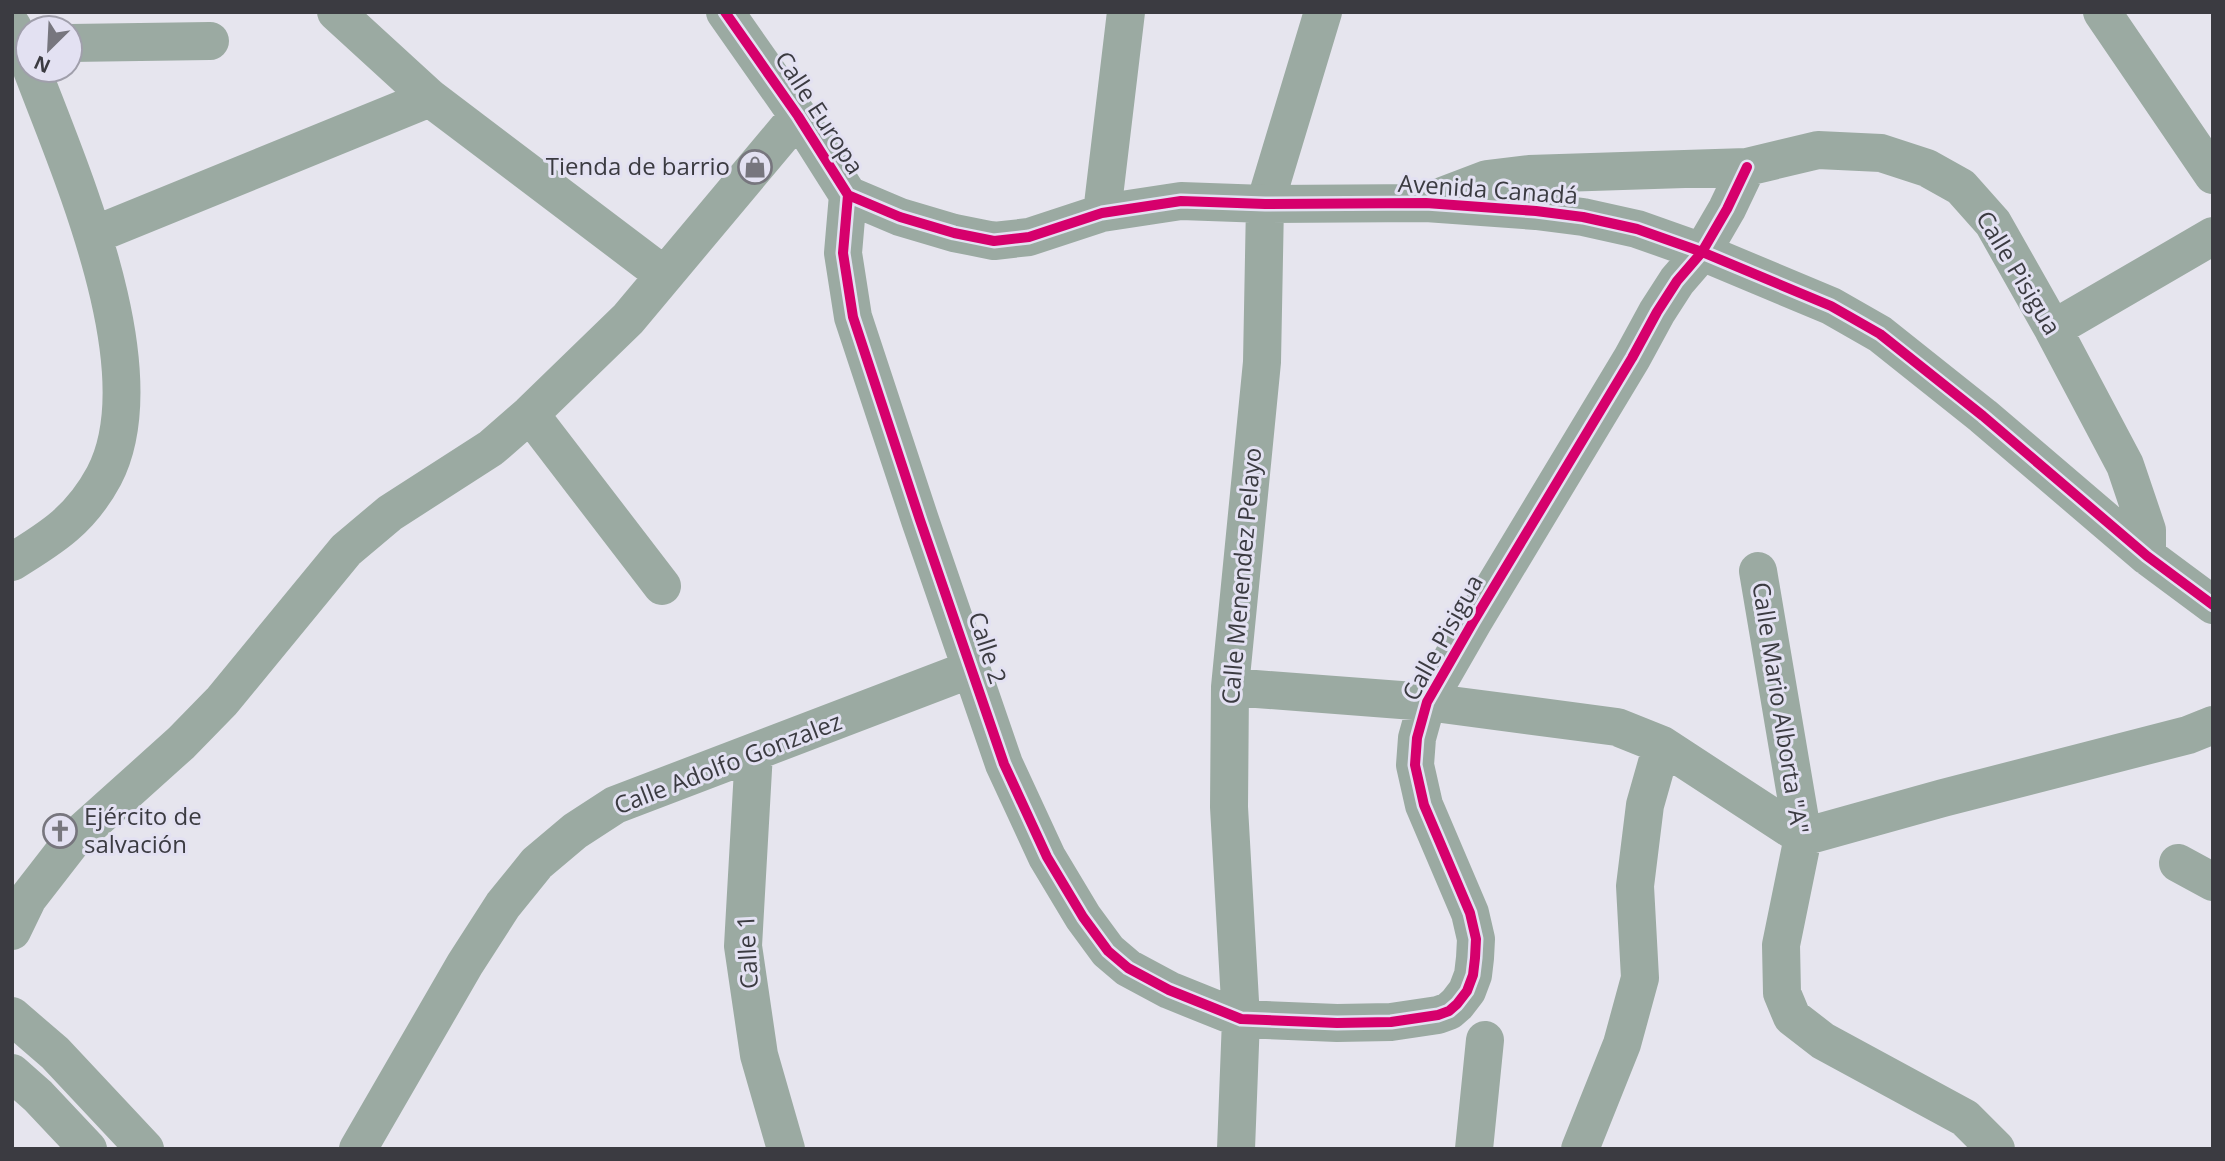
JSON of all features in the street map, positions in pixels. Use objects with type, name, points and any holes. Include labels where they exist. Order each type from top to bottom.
[{"type":"street","points":[[336,12],[430,98],[664,275]]},
{"type":"street","points":[[1102,213],[1126,12]]},
{"type":"street","name":"Calle Menendez Pelayo","points":[[1236,1149],[1241,1019],[1229,807],[1230,687],[1262,362],[1265,204],[1323,12]]},
{"type":"street","points":[[2102,12],[2213,175]]},
{"type":"street","name":"Calle Europa","points":[[732,16],[848,195],[900,216],[954,233],[994,241],[1029,237],[1102,213],[1181,201],[1265,204]]},
{"type":"street","points":[[84,43],[210,41]]},
{"type":"street","points":[[12,562],[54,537],[71,521],[104,476],[114,454],[123,416],[123,380],[94,235],[37,84]]},
{"type":"street","points":[[94,235],[430,98]]},
{"type":"street","points":[[12,931],[28,898],[73,840],[181,743],[222,701],[346,550],[390,513],[491,448],[530,414],[628,319],[798,117]]},
{"type":"street","name":"Calle Pisigua","points":[[1241,1019],[1391,1022],[1438,1015],[1457,1004],[1467,991],[1473,975],[1476,939],[1470,913],[1424,805],[1415,765],[1418,738],[1427,702],[1633,358],[1657,312],[1677,281],[1702,252],[1747,167],[1818,150],[1881,153],[1927,168],[1961,187],[1993,223],[2053,328],[2125,465],[2147,530],[2147,556]]},
{"type":"street","name":"Avenida Canadá","points":[[1426,203],[1487,179],[1747,167]]},
{"type":"street","name":"Calle 2","points":[[848,195],[843,253],[853,317],[1004,764],[1047,857],[1083,917],[1108,951],[1128,968],[1169,989],[1241,1019]]},
{"type":"street","name":"Avenida Canadá","points":[[1265,204],[1426,203],[1583,217],[1637,229],[1702,252],[1831,306],[1880,334],[1983,416],[2147,556],[2213,605]]},
{"type":"street","points":[[2053,328],[2213,236]]},
{"type":"street","points":[[530,414],[662,586]]},
{"type":"street","name":"Calle Mario Alborta \"A\"","points":[[1758,571],[1803,837],[1781,945],[1782,993],[1792,1017],[1823,1041],[1965,1118],[1996,1149]]},
{"type":"street","name":"Calle Adolfo Gonzalez","points":[[358,1149],[464,964],[503,905],[537,863],[575,831],[615,805],[971,669]]},
{"type":"street","points":[[1230,687],[1427,702],[1617,727],[1662,745],[1803,837],[1942,798],[2188,735],[2213,725]]},
{"type":"street","points":[[1580,1149],[1622,1044],[1640,978],[1635,886],[1645,805],[1662,745]]},
{"type":"street","name":"Calle 1","points":[[754,752],[743,946],[759,1055],[786,1149]]},
{"type":"street","points":[[2178,863],[2213,882]]},
{"type":"street","points":[[12,1016],[55,1053],[145,1149]]},
{"type":"street","points":[[1475,1149],[1485,1040]]},
{"type":"street","points":[[12,1073],[38,1096],[88,1149]]},
{"type":"cycle path","points":[[725,12],[798,116],[848,195],[900,217],[954,233],[994,241],[1029,237],[1102,213],[1181,201],[1265,204],[1426,203],[1583,217],[1637,229],[1702,252],[1831,306],[1880,334],[1983,416],[2147,556],[2213,605]]},
{"type":"cycle path","points":[[848,195],[843,253],[853,317],[1004,764],[1047,857],[1083,917],[1108,951],[1128,968],[1169,990],[1241,1019],[1391,1022],[1449,1011],[1467,991],[1475,958],[1476,939],[1470,913],[1424,805],[1415,765],[1417,738],[1427,702],[1657,312],[1677,281],[1702,252],[1747,167]]},
{"type":"place","name":"Tienda de barrio","points":[[755,167]]},
{"type":"place","name":"Ejército de salvación","points":[[60,831]]}]
